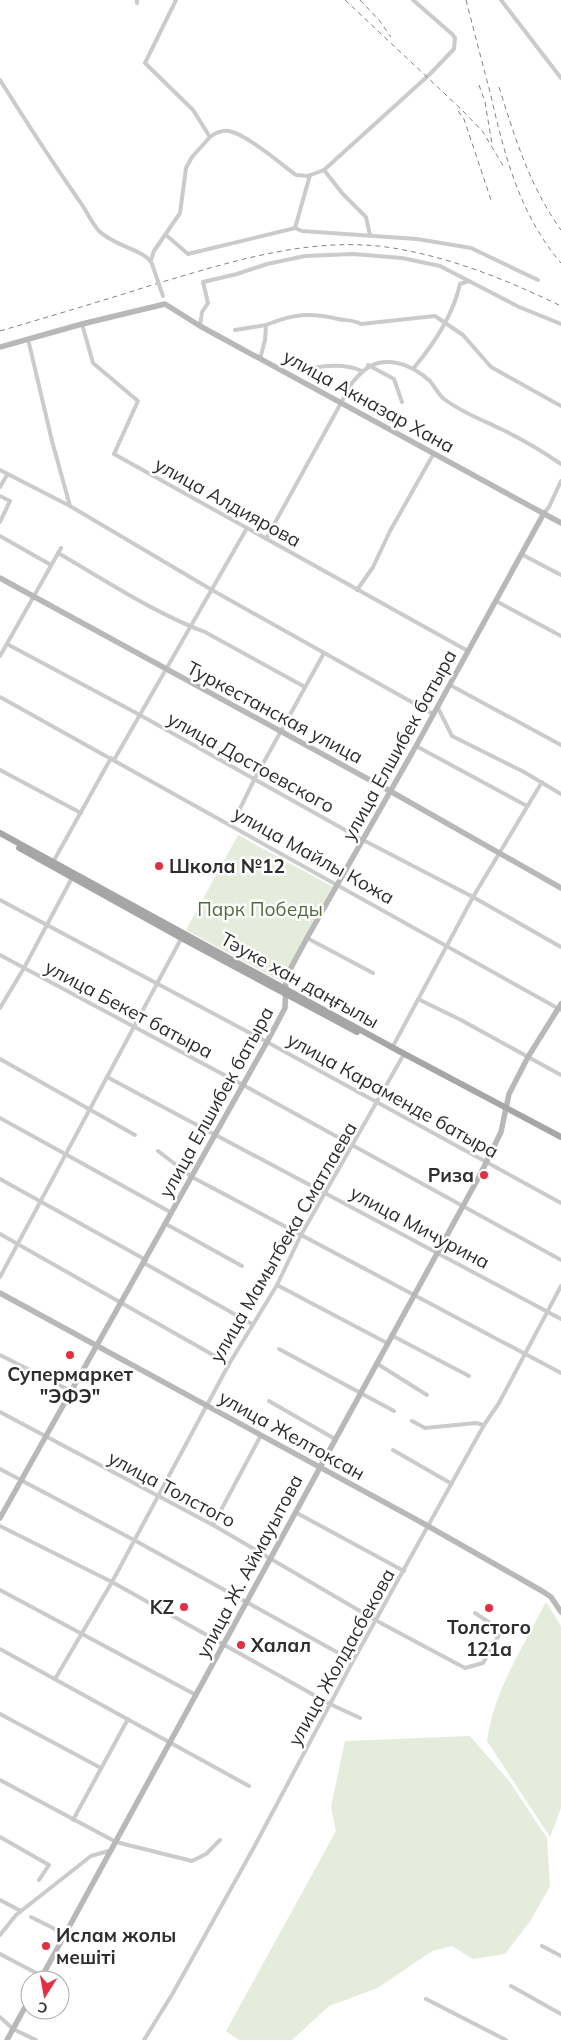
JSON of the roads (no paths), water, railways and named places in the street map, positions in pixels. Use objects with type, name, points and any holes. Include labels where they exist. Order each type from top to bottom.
[{"type":"main road","name":"Тәуке хан даңғылы","points":[[0,833],[52,864]]},
{"type":"main road","name":"Тәуке хан даңғылы","points":[[0,837],[391,1049],[561,1137]]},
{"type":"main road","name":"Тәуке хан даңғылы","points":[[505,1109],[561,1141]]},
{"type":"street","points":[[176,0],[145,63],[194,110],[210,137]]},
{"type":"street","points":[[151,262],[180,213],[186,168],[192,157],[217,132],[229,131],[240,136],[296,175],[310,176],[324,170],[429,75],[454,49],[455,38],[413,0]]},
{"type":"street","points":[[500,0],[561,78]]},
{"type":"street","points":[[0,80],[57,170],[99,230],[110,240],[151,262],[165,304],[82,324],[0,347]]},
{"type":"street","points":[[324,170],[342,193],[366,217],[370,235]]},
{"type":"street","points":[[295,228],[310,176]]},
{"type":"street","points":[[166,235],[188,254],[295,228],[302,231],[417,239],[471,248],[538,280]]},
{"type":"street","points":[[200,326],[202,312],[208,303],[203,282],[237,274],[267,264],[305,256],[352,254],[402,258],[440,266],[519,307],[561,324]]},
{"type":"street","points":[[413,369],[432,346],[445,324],[460,284],[469,281]]},
{"type":"street","name":"улица Акназар Хана","points":[[165,304],[200,326],[343,401],[561,522]]},
{"type":"street","points":[[235,330],[293,316],[312,314],[339,319],[351,319],[360,324],[434,316],[463,335],[491,367],[561,406]]},
{"type":"street","name":"улица Алдиярова","points":[[82,324],[93,362],[138,401],[114,454],[468,651]]},
{"type":"street","points":[[260,359],[265,340],[266,324]]},
{"type":"street","points":[[28,339],[52,441],[70,506]]},
{"type":"street","points":[[266,539],[352,383],[368,365],[383,361],[398,363],[413,369],[430,382],[445,399],[472,416],[534,447],[561,464]]},
{"type":"street","points":[[368,365],[394,379],[402,402]]},
{"type":"street","points":[[313,368],[328,366],[348,367],[362,371]]},
{"type":"street","points":[[357,590],[373,567],[390,531],[434,453]]},
{"type":"street","points":[[0,470],[70,506],[212,590],[433,714]]},
{"type":"street","points":[[0,487],[8,475]]},
{"type":"street","points":[[544,513],[549,507],[561,481]]},
{"type":"street","points":[[0,496],[10,501],[0,522]]},
{"type":"street","name":"улица Елшибек батыра","points":[[0,1518],[267,1042],[285,1008],[287,999],[285,991],[286,977],[544,513]]},
{"type":"street","points":[[52,864],[80,813],[140,715],[246,528]]},
{"type":"street","points":[[0,536],[51,565]]},
{"type":"street","points":[[0,656],[61,548]]},
{"type":"street","points":[[58,553],[190,627],[205,632],[305,687]]},
{"type":"street","points":[[521,554],[561,575]]},
{"type":"street","name":"Туркестанская улица","points":[[0,578],[165,670],[390,791],[561,888]]},
{"type":"street","points":[[496,601],[561,636]]},
{"type":"street","name":"улица Достоевского","points":[[7,644],[140,715],[363,840],[473,897],[561,947]]},
{"type":"street","points":[[232,825],[254,780],[324,653]]},
{"type":"street","points":[[450,685],[561,745]]},
{"type":"street","name":"улица Майлы Кожа","points":[[0,697],[560,1007]]},
{"type":"street","points":[[437,707],[452,736],[542,782],[561,794]]},
{"type":"street","points":[[416,746],[527,806]]},
{"type":"street","points":[[0,770],[80,813]]},
{"type":"street","points":[[391,1049],[446,944],[542,782]]},
{"type":"street","points":[[0,1008],[74,876]]},
{"type":"street","name":"улица Караменде батыра","points":[[0,900],[267,1042],[561,1203]]},
{"type":"street","points":[[0,1277],[183,936]]},
{"type":"street","points":[[307,938],[373,973]]},
{"type":"street","name":"улица Бекет батыра","points":[[0,956],[243,1085],[352,1147],[561,1260]]},
{"type":"street","points":[[418,999],[561,1075]]},
{"type":"street","name":"улица Ж. Аймауытова","points":[[45,1970],[486,1162],[501,1132],[509,1094],[528,1057],[560,1007]]},
{"type":"street","name":"улица Мамытбека Сматлаева","points":[[54,1679],[112,1582],[229,1364],[277,1285],[301,1235],[403,1055]]},
{"type":"street","points":[[0,1059],[135,1135]]},
{"type":"street","name":"улица Мичурина","points":[[107,1077],[561,1319]]},
{"type":"street","points":[[0,1118],[172,1213]]},
{"type":"street","points":[[158,1151],[192,1177],[561,1373]]},
{"type":"street","points":[[0,1179],[252,1324]]},
{"type":"street","points":[[166,1224],[242,1266]]},
{"type":"street","points":[[0,1234],[229,1364]]},
{"type":"street","points":[[277,1285],[387,1343]]},
{"type":"street","name":"улица Жолдасбекова","points":[[144,2040],[178,1985],[353,1661],[484,1425],[499,1403],[561,1286]]},
{"type":"street","name":"улица Желтоксан","points":[[0,1293],[428,1526],[542,1591],[551,1597],[561,1612]]},
{"type":"street","points":[[391,1335],[469,1376]]},
{"type":"street","points":[[279,1350],[394,1411]]},
{"type":"street","points":[[0,1354],[71,1391]]},
{"type":"street","points":[[376,1363],[426,1395]]},
{"type":"street","points":[[269,1401],[335,1439]]},
{"type":"street","name":"улица Толстого","points":[[0,1412],[213,1525],[377,1620],[465,1668],[483,1663],[499,1635],[496,1627],[475,1613]]},
{"type":"street","points":[[412,1421],[425,1428],[476,1423],[484,1425]]},
{"type":"street","points":[[213,1525],[261,1435]]},
{"type":"street","points":[[393,1450],[452,1484]]},
{"type":"street","points":[[0,1469],[134,1540],[353,1661]]},
{"type":"street","points":[[295,1512],[404,1572]]},
{"type":"street","points":[[0,1526],[112,1582],[330,1704],[360,1718]]},
{"type":"street","points":[[0,1590],[196,1695]]},
{"type":"street","points":[[0,1650],[249,1786]]},
{"type":"street","points":[[0,1714],[101,1768]]},
{"type":"street","points":[[73,1820],[128,1719]]},
{"type":"street","points":[[0,1788],[2,1781],[116,1842],[192,1861],[206,1854],[220,1840]]},
{"type":"street","points":[[0,1837],[49,1865],[39,1880]]},
{"type":"street","points":[[0,1935],[21,1912],[91,1856],[112,1850]]},
{"type":"street","points":[[0,1900],[21,1912]]},
{"type":"street","points":[[31,1917],[65,1934]]},
{"type":"street","points":[[542,1946],[561,1956]]},
{"type":"street","points":[[0,1954],[27,1970]]},
{"type":"street","points":[[511,1986],[561,2014]]},
{"type":"street","points":[[426,1999],[506,2040]]},
{"type":"street","points":[[7,2040],[20,2016]]},
{"type":"street","points":[[0,2017],[13,2029],[36,2040]]},
{"type":"railway","points":[[345,0],[483,132],[505,169]]},
{"type":"railway","points":[[360,0],[379,20],[391,37]]},
{"type":"railway","points":[[466,0],[501,138],[515,182],[534,224],[546,244],[561,263]]},
{"type":"railway","points":[[479,85],[485,102],[492,144]]},
{"type":"railway","points":[[499,87],[524,162],[540,197],[561,230]]},
{"type":"railway","points":[[458,111],[464,119],[492,203]]},
{"type":"railway","points":[[0,331],[181,276],[241,260],[271,253],[332,245],[363,245],[415,252],[479,271],[561,306]]},
{"type":"place","name":"Школа №12","points":[[159,866]]},
{"type":"place","name":"Риза","points":[[484,1175]]},
{"type":"place","name":"Супермаркет \"ЭФЭ\"","points":[[70,1355]]},
{"type":"place","name":"KZ","points":[[184,1607]]},
{"type":"place","name":"Толстого 121а","points":[[489,1608]]},
{"type":"place","name":"Халал","points":[[241,1645]]},
{"type":"place","name":"Ислам жолы мешіті","points":[[46,1946]]},
{"type":"park label","name":"Парк Победы","points":[[260,909]]}]
